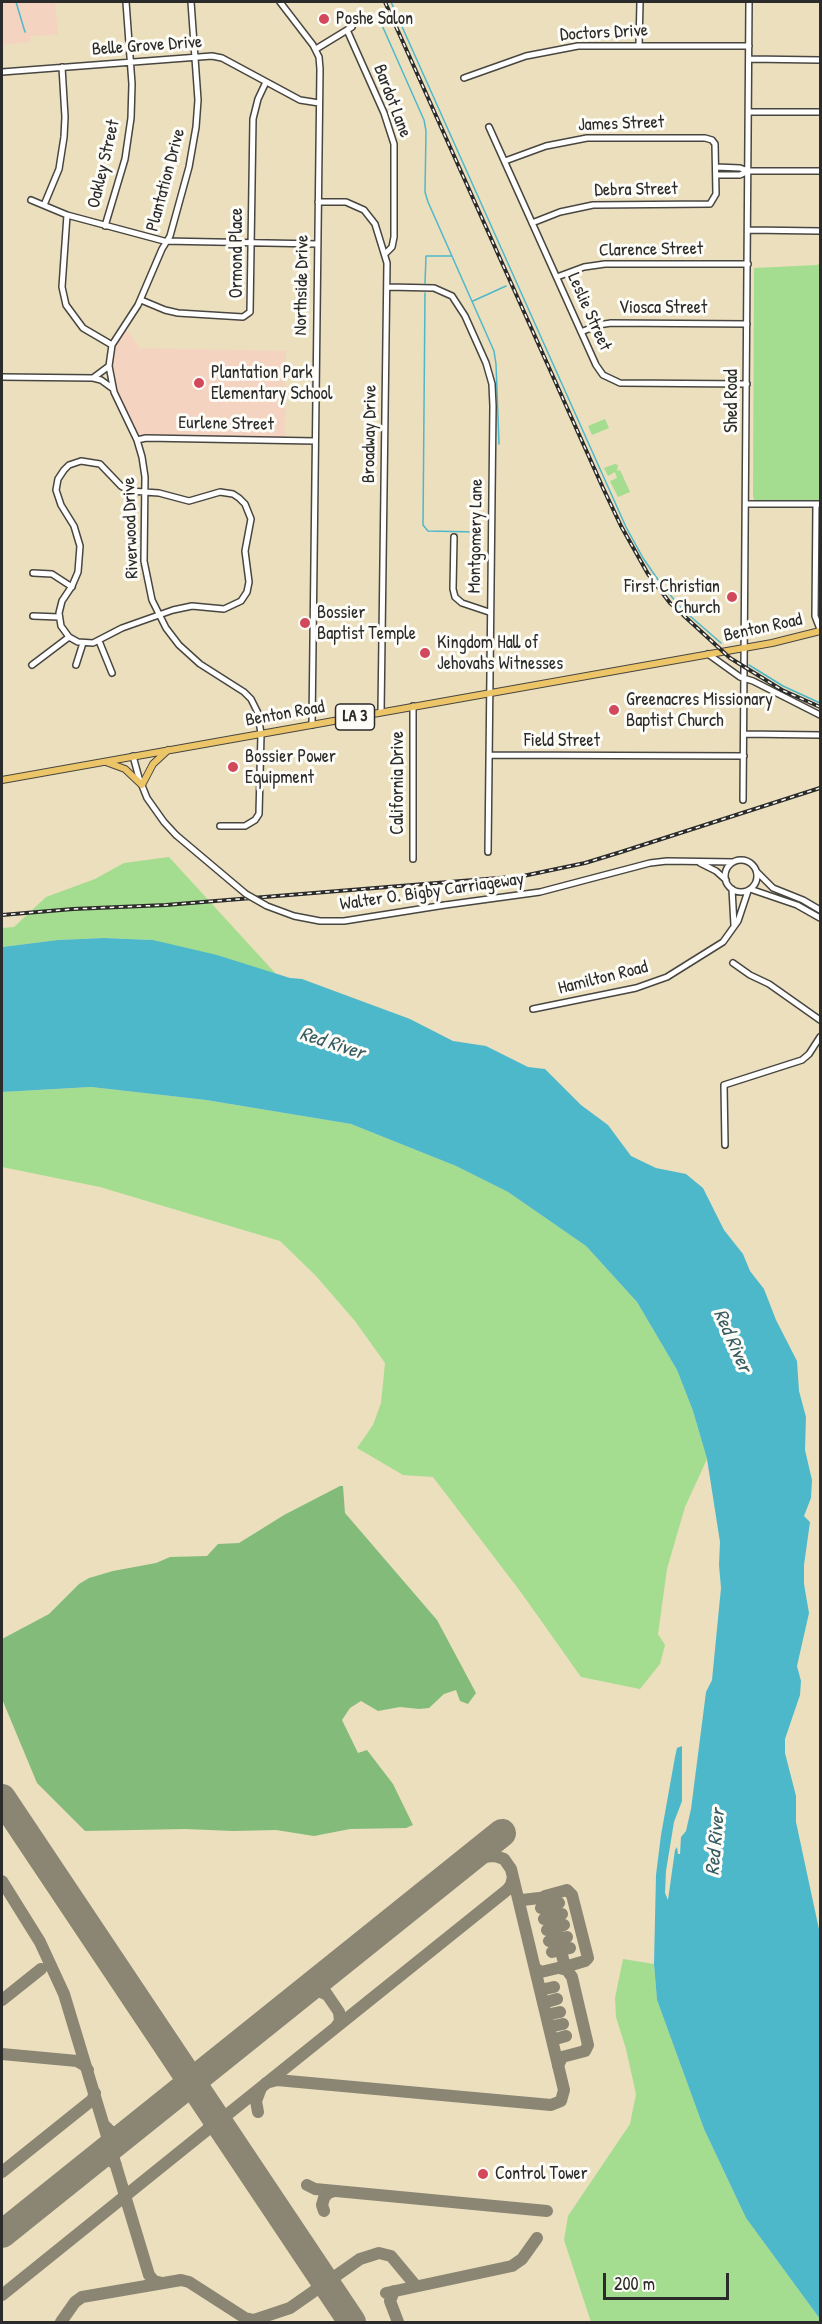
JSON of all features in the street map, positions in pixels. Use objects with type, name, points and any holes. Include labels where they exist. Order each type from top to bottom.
[{"type":"main road","name":"Benton Road","points":[[2,780],[708,654],[820,630]]},
{"type":"main road","points":[[104,761],[125,769],[142,785],[153,764],[168,750]]},
{"type":"street","name":"Oakley Street","points":[[105,225],[123,167],[132,100],[126,2]]},
{"type":"street","name":"Plantation Drive","points":[[112,388],[109,366],[112,345],[141,300],[167,242],[194,143],[198,100],[191,2]]},
{"type":"street","points":[[280,2],[316,49]]},
{"type":"street","points":[[639,45],[640,2]]},
{"type":"street","name":"Shed Road","points":[[743,800],[749,2]]},
{"type":"street","name":"Bardot Lane","points":[[316,49],[349,28],[384,113],[394,144],[394,237],[392,247],[385,254]]},
{"type":"street","name":"Doctors Drive","points":[[464,78],[512,60],[585,46],[749,46]]},
{"type":"street","name":"Northside Drive","points":[[312,725],[320,63],[316,49]]},
{"type":"street","name":"Belle Grove Drive","points":[[2,72],[212,56],[222,58],[300,100],[319,103]]},
{"type":"street","points":[[749,59],[820,60]]},
{"type":"street","points":[[45,206],[59,169],[64,137],[62,67]]},
{"type":"street","name":"Ormond Place","points":[[141,300],[178,313],[246,317],[252,308],[254,119],[258,99],[267,82]]},
{"type":"street","points":[[749,112],[820,112]]},
{"type":"street","name":"Leslie Street","points":[[489,127],[598,369],[606,378],[616,383],[747,384]]},
{"type":"street","name":"James Street","points":[[505,161],[554,144],[587,138],[705,138],[712,140],[715,144],[716,171]]},
{"type":"street","points":[[716,171],[740,168],[748,171],[820,171]]},
{"type":"street","name":"Debra Street","points":[[532,223],[566,210],[599,204],[707,205],[716,197],[716,171]]},
{"type":"street","points":[[32,200],[67,215],[167,242],[318,244]]},
{"type":"street","name":"Broadway Drive","points":[[318,202],[346,202],[364,210],[375,224],[385,254],[388,287],[381,712]]},
{"type":"street","points":[[67,215],[62,280],[64,299],[72,315],[83,327],[112,345]]},
{"type":"street","points":[[748,230],[820,231]]},
{"type":"street","name":"Clarence Street","points":[[556,277],[597,264],[748,264]]},
{"type":"street","name":"Montgomery Lane","points":[[388,287],[434,288],[452,296],[462,309],[488,369],[493,398],[488,852]]},
{"type":"street","name":"Viosca Street","points":[[581,332],[607,323],[747,324]]},
{"type":"street","points":[[93,378],[109,366]]},
{"type":"street","points":[[2,377],[93,378],[101,380],[112,388]]},
{"type":"street","name":"Riverwood Drive","points":[[112,388],[137,440],[144,468],[145,571],[149,591],[158,615],[186,653],[249,696],[258,713],[261,734],[259,814],[255,820],[245,826],[220,826]]},
{"type":"street","name":"Eurlene Street","points":[[137,440],[146,438],[315,441]]},
{"type":"street","points":[[76,462],[96,462],[104,466],[123,488],[145,493],[159,493],[189,501],[220,492],[229,493],[245,504],[251,519],[245,551],[249,582],[247,592],[241,601],[224,609],[192,606],[122,628],[99,641],[83,643],[69,637],[63,630],[59,617],[62,601],[72,587],[78,572],[80,553],[74,526],[57,494],[58,479],[64,470],[76,462]]},
{"type":"street","points":[[746,504],[818,504],[815,616],[820,630]]},
{"type":"street","points":[[454,537],[453,589],[455,597],[462,603],[489,612]]},
{"type":"street","points":[[33,573],[52,574],[72,587]]},
{"type":"street","points":[[33,616],[59,617]]},
{"type":"street","points":[[32,665],[69,637]]},
{"type":"street","points":[[99,641],[112,673]]},
{"type":"street","points":[[76,665],[83,643]]},
{"type":"street","points":[[708,654],[745,679],[820,715]]},
{"type":"street","name":"California Drive","points":[[413,706],[413,860]]},
{"type":"street","points":[[744,734],[820,735]]},
{"type":"street","name":"Field Street","points":[[489,755],[744,756]]},
{"type":"street","name":"Walter O. Bigby Carriageway","points":[[134,756],[142,785],[155,811],[176,835],[246,894],[267,906],[294,916],[320,921],[344,921],[540,892],[650,863],[733,862]]},
{"type":"street","points":[[734,927],[735,908],[732,889],[726,880],[726,870],[733,862],[742,860],[755,868],[773,888],[803,900],[820,910]]},
{"type":"street","name":"Walter O. Bigby Carriageway","points":[[698,862],[716,871],[726,880]]},
{"type":"street","points":[[749,890],[756,882],[757,872]]},
{"type":"street","points":[[732,889],[741,892],[749,890],[796,905],[820,918]]},
{"type":"street","name":"Hamilton Road","points":[[533,1009],[636,988],[667,977],[723,942],[738,921],[749,890]]},
{"type":"street","points":[[733,963],[769,984],[820,1020]]},
{"type":"street","points":[[725,1145],[724,1085],[802,1060],[809,1054],[820,1037]]},
{"type":"shaded area","points":[[2,2],[55,2],[58,35],[31,36],[30,42],[2,45]]},
{"type":"shaded area","name":"Plantation Park Elementary School","points":[[123,325],[140,348],[286,351],[285,440],[137,440],[116,398],[110,355]]},
{"type":"green space","points":[[820,263],[820,502],[757,501],[754,500],[753,495],[754,268]]},
{"type":"green space","points":[[605,419],[609,428],[592,435],[588,426]]},
{"type":"green space","points":[[618,465],[617,471],[620,470],[630,492],[618,497],[610,481],[617,478],[615,472],[608,476],[604,468]]},
{"type":"green space","points":[[169,857],[276,974],[153,940],[104,938],[58,940],[2,947],[2,928],[14,927],[46,897],[95,879],[124,863]]},
{"type":"green space","points":[[91,1087],[206,1100],[351,1124],[456,1166],[508,1192],[586,1246],[637,1302],[677,1370],[693,1411],[707,1459],[685,1507],[667,1569],[658,1634],[665,1645],[660,1664],[640,1689],[581,1677],[520,1591],[433,1477],[403,1475],[357,1448],[373,1425],[381,1403],[385,1363],[355,1321],[316,1276],[280,1241],[100,1187],[2,1167],[2,1092]]},
{"type":"green space","points":[[343,1486],[345,1513],[437,1620],[476,1693],[468,1704],[460,1701],[456,1690],[444,1694],[429,1708],[419,1709],[400,1707],[378,1711],[361,1701],[350,1708],[342,1720],[358,1753],[367,1750],[393,1784],[413,1825],[406,1828],[350,1829],[314,1836],[276,1830],[85,1831],[37,1783],[2,1699],[2,1639],[49,1614],[79,1584],[89,1578],[156,1563],[170,1557],[207,1556],[218,1544],[239,1543],[284,1515]]},
{"type":"green space","points":[[623,1959],[654,1964],[657,2000],[704,2129],[746,2218],[820,2322],[591,2322],[564,2240],[568,2216],[630,2124],[636,2094],[616,2017],[615,1998]]},
{"type":"water","name":"Red River","points":[[104,938],[153,940],[217,955],[290,978],[302,979],[410,1019],[453,1041],[486,1046],[528,1067],[545,1069],[581,1105],[608,1125],[631,1156],[656,1168],[686,1174],[703,1188],[724,1230],[743,1254],[750,1271],[764,1289],[776,1320],[797,1361],[799,1391],[806,1417],[805,1450],[812,1480],[811,1498],[804,1516],[810,1522],[804,1565],[804,1584],[809,1613],[797,1666],[801,1681],[800,1695],[785,1739],[785,1753],[796,1796],[796,1822],[820,1934],[820,2319],[746,2218],[704,2129],[657,2000],[654,1964],[656,1875],[661,1835],[677,1748],[682,1746],[682,1801],[674,1822],[666,1871],[665,1893],[668,1900],[675,1850],[677,1847],[678,1854],[680,1854],[681,1837],[686,1831],[691,1809],[706,1692],[712,1680],[721,1588],[720,1542],[707,1459],[693,1411],[677,1370],[637,1302],[586,1246],[508,1192],[456,1166],[351,1124],[206,1100],[91,1087],[2,1092],[2,947],[58,940]]},
{"type":"waterway","points":[[16,2],[25,32]]},
{"type":"waterway","points":[[391,2],[626,527],[661,584],[682,609],[721,643]]},
{"type":"waterway","points":[[377,14],[424,120],[426,131],[425,192],[428,202],[494,351],[499,444]]},
{"type":"waterway","points":[[425,283],[426,256],[451,256]]},
{"type":"waterway","points":[[473,301],[506,286]]},
{"type":"waterway","points":[[425,293],[423,525],[428,531],[477,532]]},
{"type":"waterway","points":[[749,665],[783,686],[820,703]]},
{"type":"taxiway","points":[[266,2083],[277,2080],[551,2105],[561,2101],[564,2090],[511,1869],[504,1859],[495,1856],[466,1861]]},
{"type":"taxiway","points":[[226,2134],[223,2122],[228,2114],[507,1890],[513,1877]]},
{"type":"taxiway","points":[[2,1881],[40,1942],[64,1994],[149,2275],[154,2281],[162,2283]]},
{"type":"taxiway","points":[[545,1896],[567,1890],[572,1895],[588,1958],[568,1966],[564,1963]]},
{"type":"taxiway","points":[[518,1898],[522,1900],[548,1897],[564,1963],[562,1967],[541,1972],[535,1968]]},
{"type":"taxiway","points":[[541,1908],[559,1903]]},
{"type":"taxiway","points":[[544,1919],[562,1914]]},
{"type":"taxiway","points":[[547,1930],[564,1925]]},
{"type":"taxiway","points":[[549,1941],[567,1937]]},
{"type":"taxiway","points":[[552,1952],[570,1948]]},
{"type":"taxiway","points":[[558,2066],[562,2057],[585,2051],[588,2045],[572,1977],[567,1970],[559,1968]]},
{"type":"taxiway","points":[[2,2000],[41,1969]]},
{"type":"taxiway","points":[[328,1972],[322,1987],[339,2012],[340,2021],[336,2027]]},
{"type":"taxiway","points":[[540,1990],[554,1987]]},
{"type":"taxiway","points":[[302,1993],[315,1989],[325,1994]]},
{"type":"taxiway","points":[[543,2003],[557,1999]]},
{"type":"taxiway","points":[[546,2015],[560,2012]]},
{"type":"taxiway","points":[[549,2027],[563,2024]]},
{"type":"taxiway","points":[[552,2040],[566,2036]]},
{"type":"taxiway","points":[[2,2054],[77,2061],[88,2070]]},
{"type":"taxiway","points":[[258,2112],[256,2101],[261,2088]]},
{"type":"taxiway","points":[[2,2172],[92,2100],[95,2093]]},
{"type":"taxiway","points":[[2,2295],[207,2130],[212,2122],[210,2110]]},
{"type":"taxiway","points":[[105,2126],[114,2135],[128,2132]]},
{"type":"taxiway","points":[[91,2162],[107,2157],[116,2165]]},
{"type":"taxiway","points":[[307,2185],[315,2189],[547,2211]]},
{"type":"taxiway","points":[[324,2211],[322,2205],[324,2198],[328,2193],[334,2191]]},
{"type":"taxiway","points":[[386,2293],[512,2266],[522,2259],[537,2238]]},
{"type":"taxiway","points":[[61,2322],[75,2302],[82,2297],[181,2280],[189,2282],[245,2318],[254,2320],[290,2308],[360,2259],[379,2253],[391,2256],[416,2286]]},
{"type":"taxiway","points":[[394,2291],[390,2301],[398,2322]]},
{"type":"runway","points":[[2,1798],[352,2322]]},
{"type":"runway","points":[[2,2234],[502,1833]]},
{"type":"railway","points":[[385,2],[603,488],[648,574],[670,603],[730,658],[782,690],[820,707]]},
{"type":"railway","points":[[2,915],[166,905],[523,876],[585,863],[820,788]]},
{"type":"place","name":"Poshe Salon","points":[[324,19]]},
{"type":"place","name":"Plantation Park Elementary School","points":[[199,383]]},
{"type":"place","name":"First Christian Church","points":[[732,597]]},
{"type":"place","name":"Bossier Baptist Temple","points":[[305,623]]},
{"type":"place","name":"Kingdom Hall of Jehovahs Witnesses","points":[[425,653]]},
{"type":"place","name":"Greenacres Missionary Baptist Church","points":[[614,710]]},
{"type":"place","name":"Bossier Power Equipment","points":[[233,767]]},
{"type":"place","name":"Control Tower","points":[[483,2174]]}]
